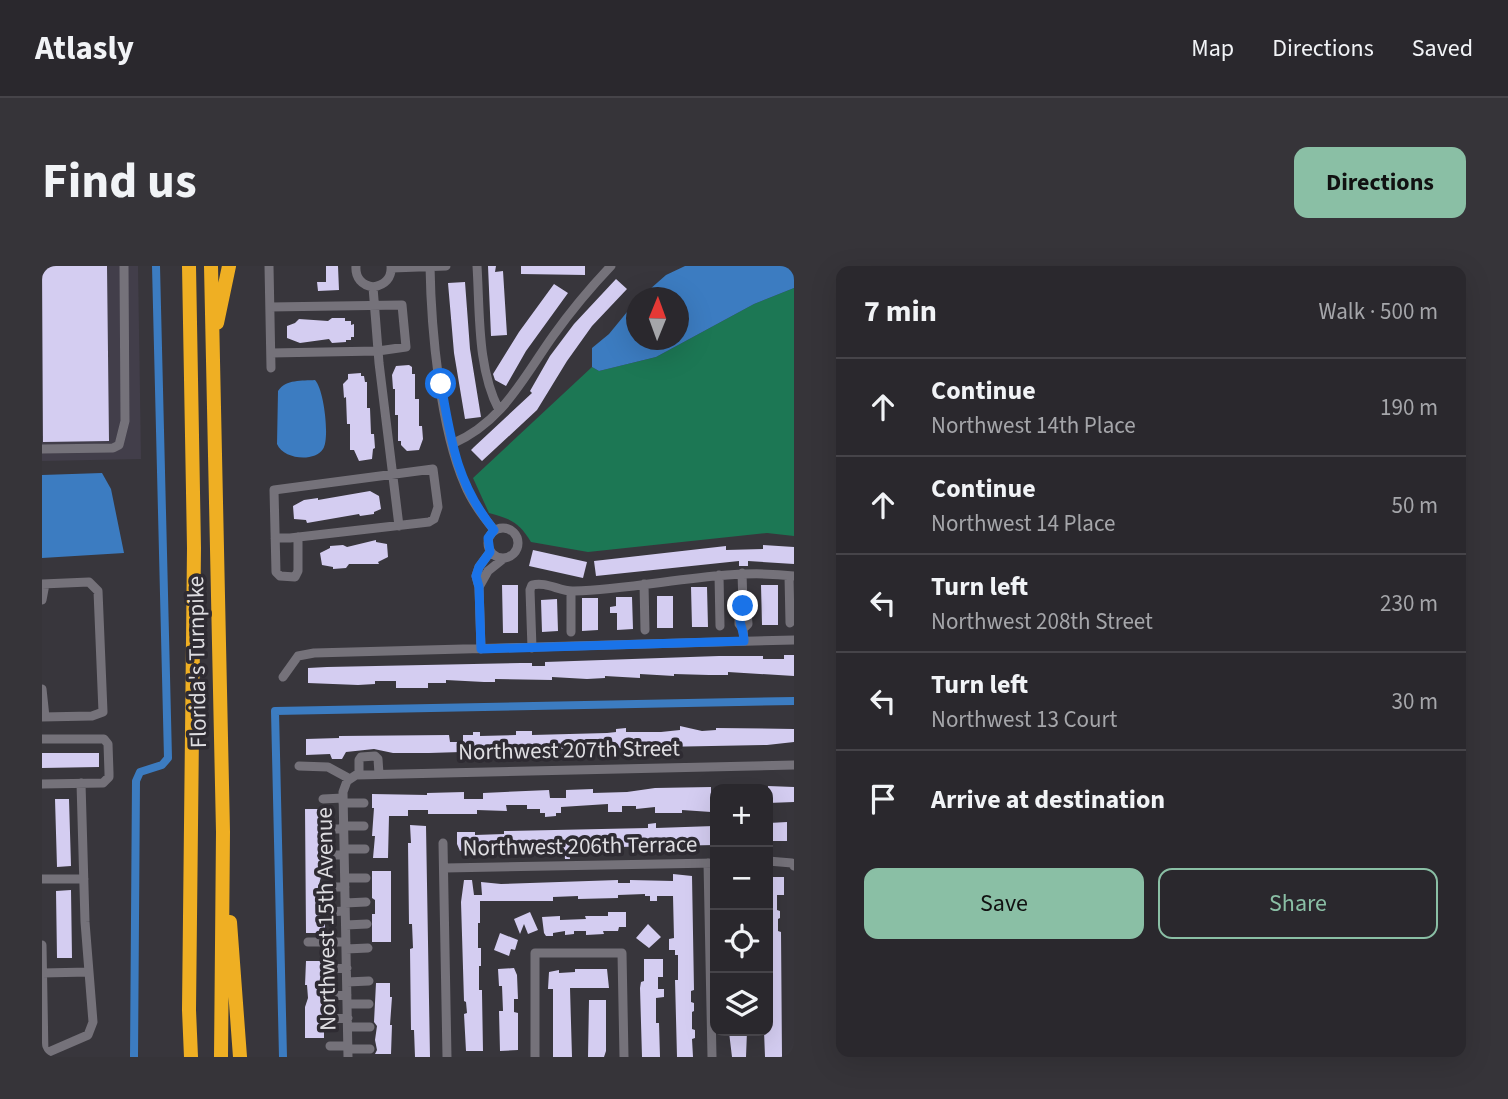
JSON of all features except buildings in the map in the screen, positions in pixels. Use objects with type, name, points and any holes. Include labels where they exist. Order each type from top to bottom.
[{"type":"highway","name":"Florida's Turnpike","points":[[188,266],[194,598],[191,1057]]},
{"type":"highway","name":"Florida's Turnpike","points":[[211,266],[223,832],[221,1057]]},
{"type":"highway","points":[[213,344],[229,266]]},
{"type":"highway","points":[[223,832],[240,1057]]},
{"type":"highway","points":[[183,1057],[190,1010]]},
{"type":"street","points":[[42,449],[113,448],[119,445],[125,421],[124,266]]},
{"type":"street","points":[[269,266],[271,368]]},
{"type":"street","points":[[356,266],[359,281],[373,287],[387,281],[391,267],[446,266]]},
{"type":"street","points":[[430,266],[441,384],[452,444],[465,487],[477,509],[494,530]]},
{"type":"street","points":[[477,266],[488,384],[499,410]]},
{"type":"street","points":[[452,444],[466,438],[513,398],[571,311],[608,267]]},
{"type":"street","points":[[373,287],[377,351],[399,526]]},
{"type":"street","points":[[270,307],[402,305],[406,347],[377,351],[271,353]]},
{"type":"street","points":[[275,538],[429,523],[434,520],[438,507],[433,469],[274,490],[275,538],[276,572],[280,576],[295,577],[298,571],[298,537]]},
{"type":"street","points":[[479,587],[488,571],[513,555],[518,541],[509,529],[494,530],[488,538],[490,552],[476,576],[479,587],[481,649]]},
{"type":"street","points":[[490,552],[503,559]]},
{"type":"street","points":[[742,573],[743,606],[739,612],[739,624],[744,629],[744,641]]},
{"type":"street","points":[[532,648],[530,590],[533,585],[540,583],[571,592],[742,573],[791,576],[790,623]]},
{"type":"street","points":[[719,575],[720,626]]},
{"type":"street","points":[[42,600],[44,584],[89,582],[99,590],[103,712],[92,716],[43,717],[42,689]]},
{"type":"street","points":[[644,584],[645,630]]},
{"type":"street","points":[[571,592],[571,632]]},
{"type":"street","points":[[283,677],[298,656],[314,653],[794,640]]},
{"type":"street","points":[[42,739],[104,739],[108,744],[109,777],[103,783],[42,784]]},
{"type":"street","points":[[299,766],[328,767],[352,779],[361,757],[375,756],[378,759],[379,774]]},
{"type":"street","name":"Northwest 207th Street","points":[[352,779],[379,774],[794,765]]},
{"type":"street","name":"Northwest 15th Avenue","points":[[348,1050],[343,801],[352,779]]},
{"type":"street","points":[[42,944],[43,1055],[88,1035],[93,1022],[81,783]]},
{"type":"street","points":[[323,799],[364,803]]},
{"type":"street","points":[[325,829],[364,826]]},
{"type":"street","points":[[443,843],[447,1057]]},
{"type":"street","points":[[324,855],[365,849]]},
{"type":"street","points":[[773,862],[793,864]]},
{"type":"street","name":"Northwest 206th Terrace","points":[[444,868],[710,863]]},
{"type":"street","points":[[325,887],[366,878]]},
{"type":"street","points":[[42,879],[84,879]]},
{"type":"street","points":[[326,912],[366,902]]},
{"type":"street","points":[[712,910],[712,1057]]},
{"type":"street","points":[[346,925],[367,924]]},
{"type":"street","points":[[308,942],[368,948]]},
{"type":"street","points":[[535,1057],[535,953],[622,953],[624,1057]]},
{"type":"street","points":[[329,969],[347,968]]},
{"type":"street","points":[[42,973],[89,972]]},
{"type":"street","points":[[347,982],[369,981]]},
{"type":"street","points":[[330,996],[369,1004]]},
{"type":"street","points":[[330,1019],[370,1027]]},
{"type":"street","points":[[330,1046],[348,1050],[370,1049]]},
{"type":"shaded area","points":[[42,266],[138,266],[141,459],[42,461]]},
{"type":"green space","points":[[794,288],[794,536],[767,533],[588,552],[531,542],[514,522],[489,513],[473,478],[592,367],[599,371],[656,357],[669,350],[689,350],[689,339],[754,304]]},
{"type":"water","points":[[685,266],[794,266],[794,288],[754,304],[689,339],[689,287],[652,287],[666,275]]},
{"type":"water","points":[[626,313],[626,350],[669,350],[656,357],[599,371],[592,367],[592,348],[609,334]]},
{"type":"water","points":[[315,380],[323,403],[325,444],[319,453],[313,456],[293,456],[277,444],[278,391],[290,383]]},
{"type":"water","points":[[102,473],[111,489],[124,553],[42,558],[42,475]]},
{"type":"waterway","points":[[134,1057],[136,781],[140,772],[162,765],[168,758],[156,266]]},
{"type":"waterway","points":[[283,1057],[275,711],[794,701]]},
{"type":"route","points":[[441,384],[459,471],[477,509],[494,530],[488,538],[490,552],[476,576],[479,587],[481,649],[744,641],[744,629],[739,624],[739,612],[743,606]]}]
